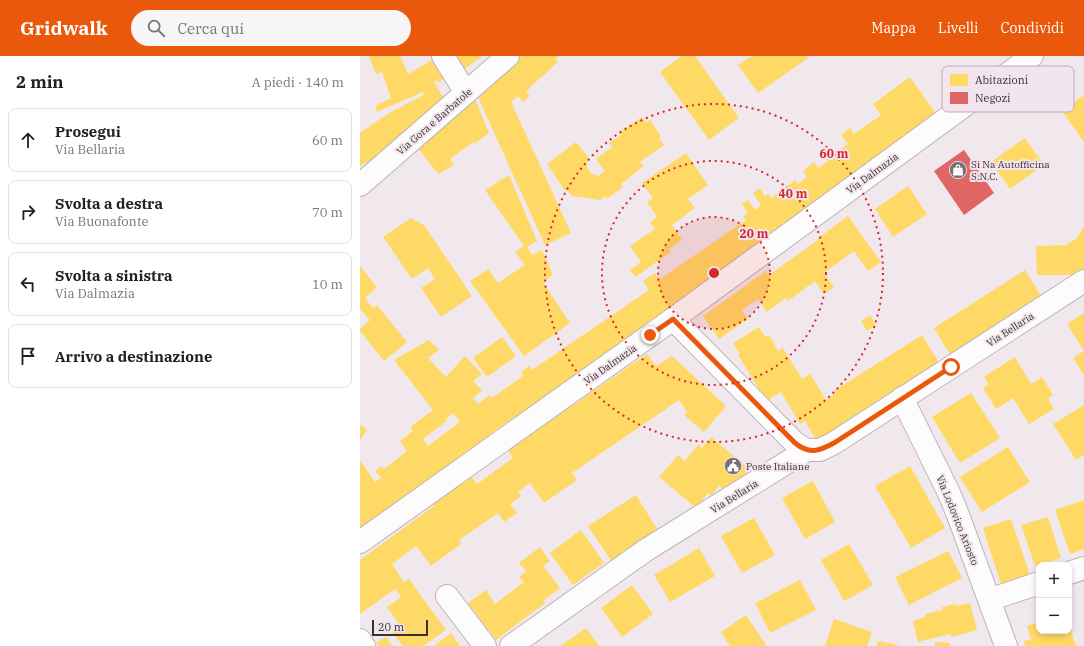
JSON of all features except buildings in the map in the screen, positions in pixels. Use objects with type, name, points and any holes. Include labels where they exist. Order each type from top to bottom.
[{"type":"street","points":[[443,56],[466,93]]},
{"type":"street","name":"Via Gora e Barbatole","points":[[360,185],[508,56]]},
{"type":"street","name":"Via Dalmazia","points":[[1018,66],[1032,56]]},
{"type":"street","name":"Via Dalmazia","points":[[360,542],[673,319],[956,112]]},
{"type":"street","name":"Via Bellaria","points":[[511,646],[646,550],[807,450],[820,450],[834,443],[1084,281]]},
{"type":"street","points":[[673,319],[795,443],[807,450]]},
{"type":"street","name":"Via Lodovico Ariosto","points":[[902,398],[949,493],[1006,646]]},
{"type":"street","points":[[1072,572],[1084,568]]},
{"type":"street","points":[[989,600],[1036,584]]},
{"type":"street","points":[[447,596],[485,646]]},
{"type":"street","points":[[360,640],[364,646]]},
{"type":"place","name":"Si Na Autofficina S.N.C.","points":[[958,170]]},
{"type":"place","name":"Poste Italiane","points":[[733,466]]},
{"type":"route","points":[[650,335],[673,319],[795,443],[807,450],[814,451],[820,450],[834,443],[951,367]]}]
